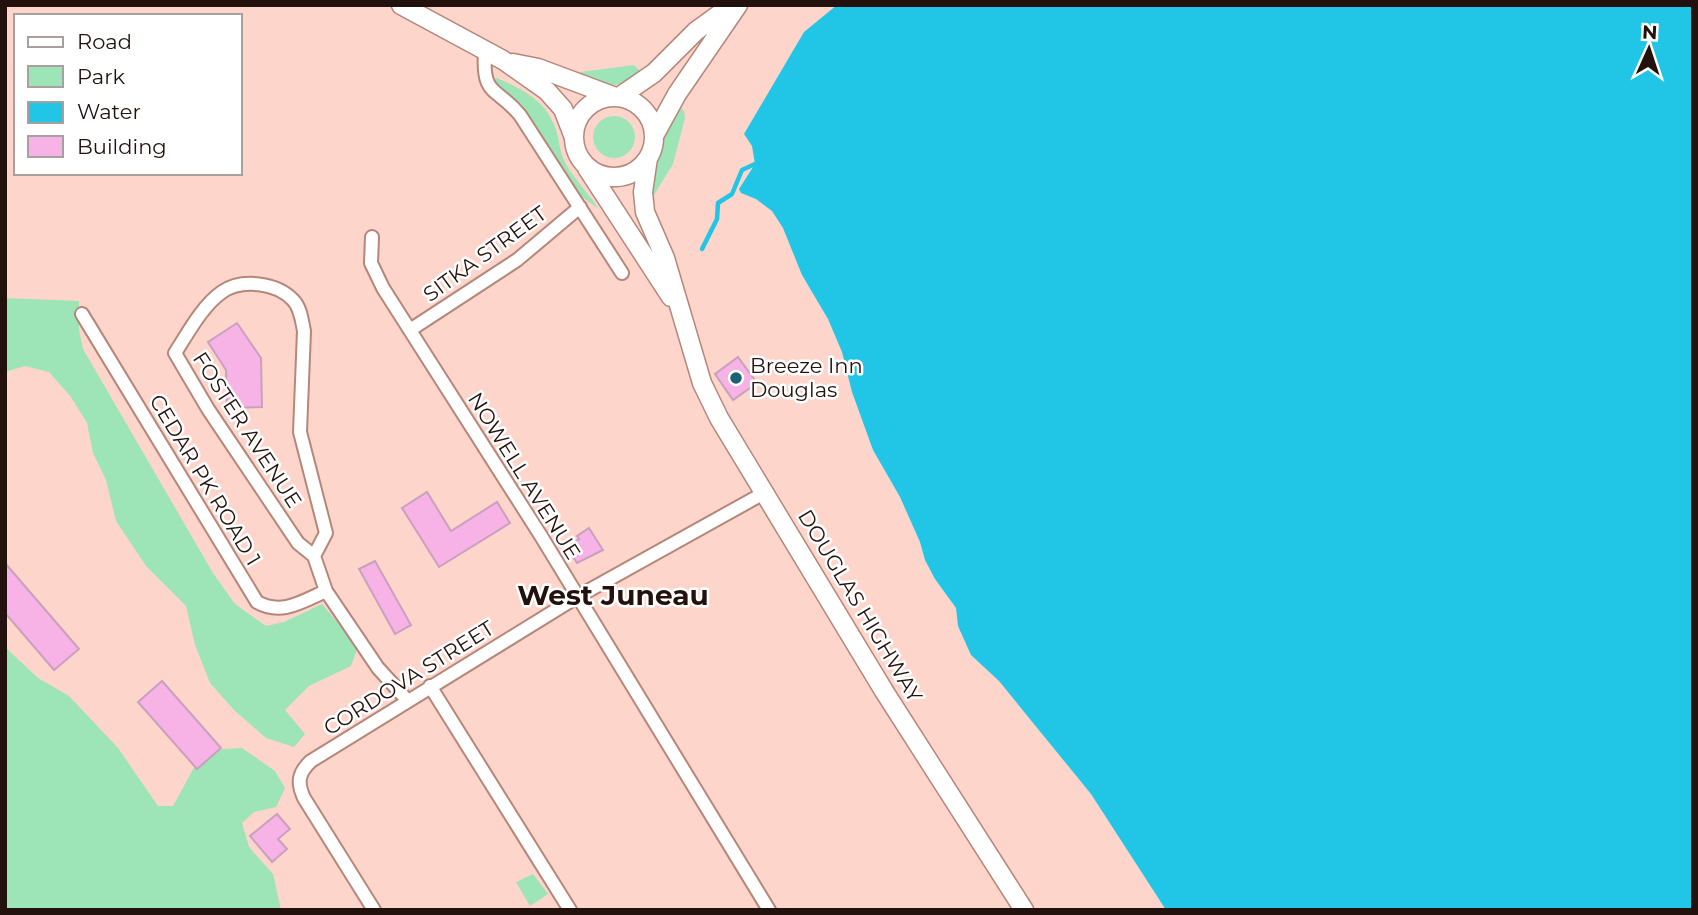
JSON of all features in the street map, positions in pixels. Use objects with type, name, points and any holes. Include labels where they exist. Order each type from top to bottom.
[{"type":"main road","points":[[401,5],[503,61],[547,91],[563,109],[573,135],[574,146],[585,165],[682,313]]},
{"type":"main road","points":[[573,135],[582,112],[601,98],[616,97],[654,74],[696,31],[732,5]]},
{"type":"main road","points":[[585,165],[606,177],[618,177],[640,168],[648,158],[654,136],[682,86],[738,5]]},
{"type":"main road","points":[[503,61],[538,68],[640,106],[653,125],[654,136]]},
{"type":"main road","name":"DOUGLAS HIGHWAY","points":[[648,158],[643,192],[645,212],[665,258],[702,383],[719,418],[891,701],[1024,910]]},
{"type":"street","points":[[485,52],[483,71],[486,82],[493,92],[510,103],[520,114],[622,273]]},
{"type":"street","name":"SITKA STREET","points":[[410,330],[517,261],[580,207]]},
{"type":"street","name":"NOWELL AVENUE","points":[[372,237],[371,263],[383,288],[541,536],[769,910]]},
{"type":"street","name":"FOSTER AVENUE","points":[[314,556],[326,533],[300,432],[304,331],[301,316],[294,301],[278,289],[240,284],[222,292],[206,308],[175,353],[208,409],[298,543],[314,556],[326,591],[378,668],[408,701]]},
{"type":"street","name":"CEDAR PK ROAD 1","points":[[82,314],[257,602],[265,607],[286,609],[326,591]]},
{"type":"street","name":"CORDOVA STREET","points":[[373,910],[299,788],[299,777],[304,768],[430,686],[577,597],[764,493]]},
{"type":"street","points":[[430,686],[570,910]]},
{"type":"green space","points":[[634,65],[641,72],[618,84],[603,85],[580,75],[581,72]]},
{"type":"green space","points":[[497,78],[524,91],[545,110],[555,127],[566,164],[599,209],[582,197],[515,100],[493,87],[493,80]]},
{"type":"green space","points":[[675,102],[684,111],[685,118],[673,164],[654,195],[647,196],[654,158],[672,104]]},
{"type":"green space","points":[[614,116],[629,122],[635,137],[629,152],[614,158],[599,152],[593,137],[599,122]]},
{"type":"green space","points":[[5,298],[79,301],[79,329],[83,349],[213,573],[235,604],[266,626],[284,622],[322,604],[358,647],[351,666],[309,686],[285,710],[305,734],[294,747],[266,738],[235,711],[210,683],[195,645],[186,606],[146,566],[116,521],[106,480],[93,453],[87,423],[71,397],[49,372],[25,366],[5,372]]},
{"type":"green space","points":[[5,647],[38,678],[69,696],[118,748],[158,806],[173,806],[197,762],[212,750],[242,748],[275,771],[285,788],[276,807],[254,812],[242,823],[249,847],[273,874],[281,910],[5,910]]},
{"type":"green space","points":[[533,874],[548,894],[530,906],[516,882]]},
{"type":"water","points":[[837,5],[1693,5],[1693,910],[1166,910],[1091,794],[999,681],[971,655],[958,626],[956,608],[925,560],[900,497],[873,450],[852,392],[842,352],[828,319],[802,275],[783,228],[772,211],[756,199],[741,193],[739,189],[755,164],[752,146],[744,134],[804,32]]},
{"type":"building","points":[[237,323],[261,358],[262,407],[227,408],[226,370],[208,342]]},
{"type":"building","name":"Breeze Inn Douglas","points":[[738,357],[757,383],[733,400],[715,374]]},
{"type":"building","points":[[427,492],[451,531],[497,502],[510,523],[439,567],[402,508]]},
{"type":"building","points":[[589,528],[603,550],[577,563],[567,547]]},
{"type":"building","points":[[375,561],[411,625],[395,634],[359,569]]},
{"type":"building","points":[[5,563],[79,649],[54,670],[5,613]]},
{"type":"building","points":[[162,681],[221,748],[197,769],[138,702]]},
{"type":"building","points":[[277,814],[290,829],[278,839],[287,849],[272,862],[250,836]]},
{"type":"waterway","points":[[702,249],[717,219],[718,203],[732,194],[742,170],[755,164]]},
{"type":"place","name":"Breeze Inn Douglas","points":[[736,378]]},
{"type":"district","name":"West Juneau","points":[[613,595]]}]
